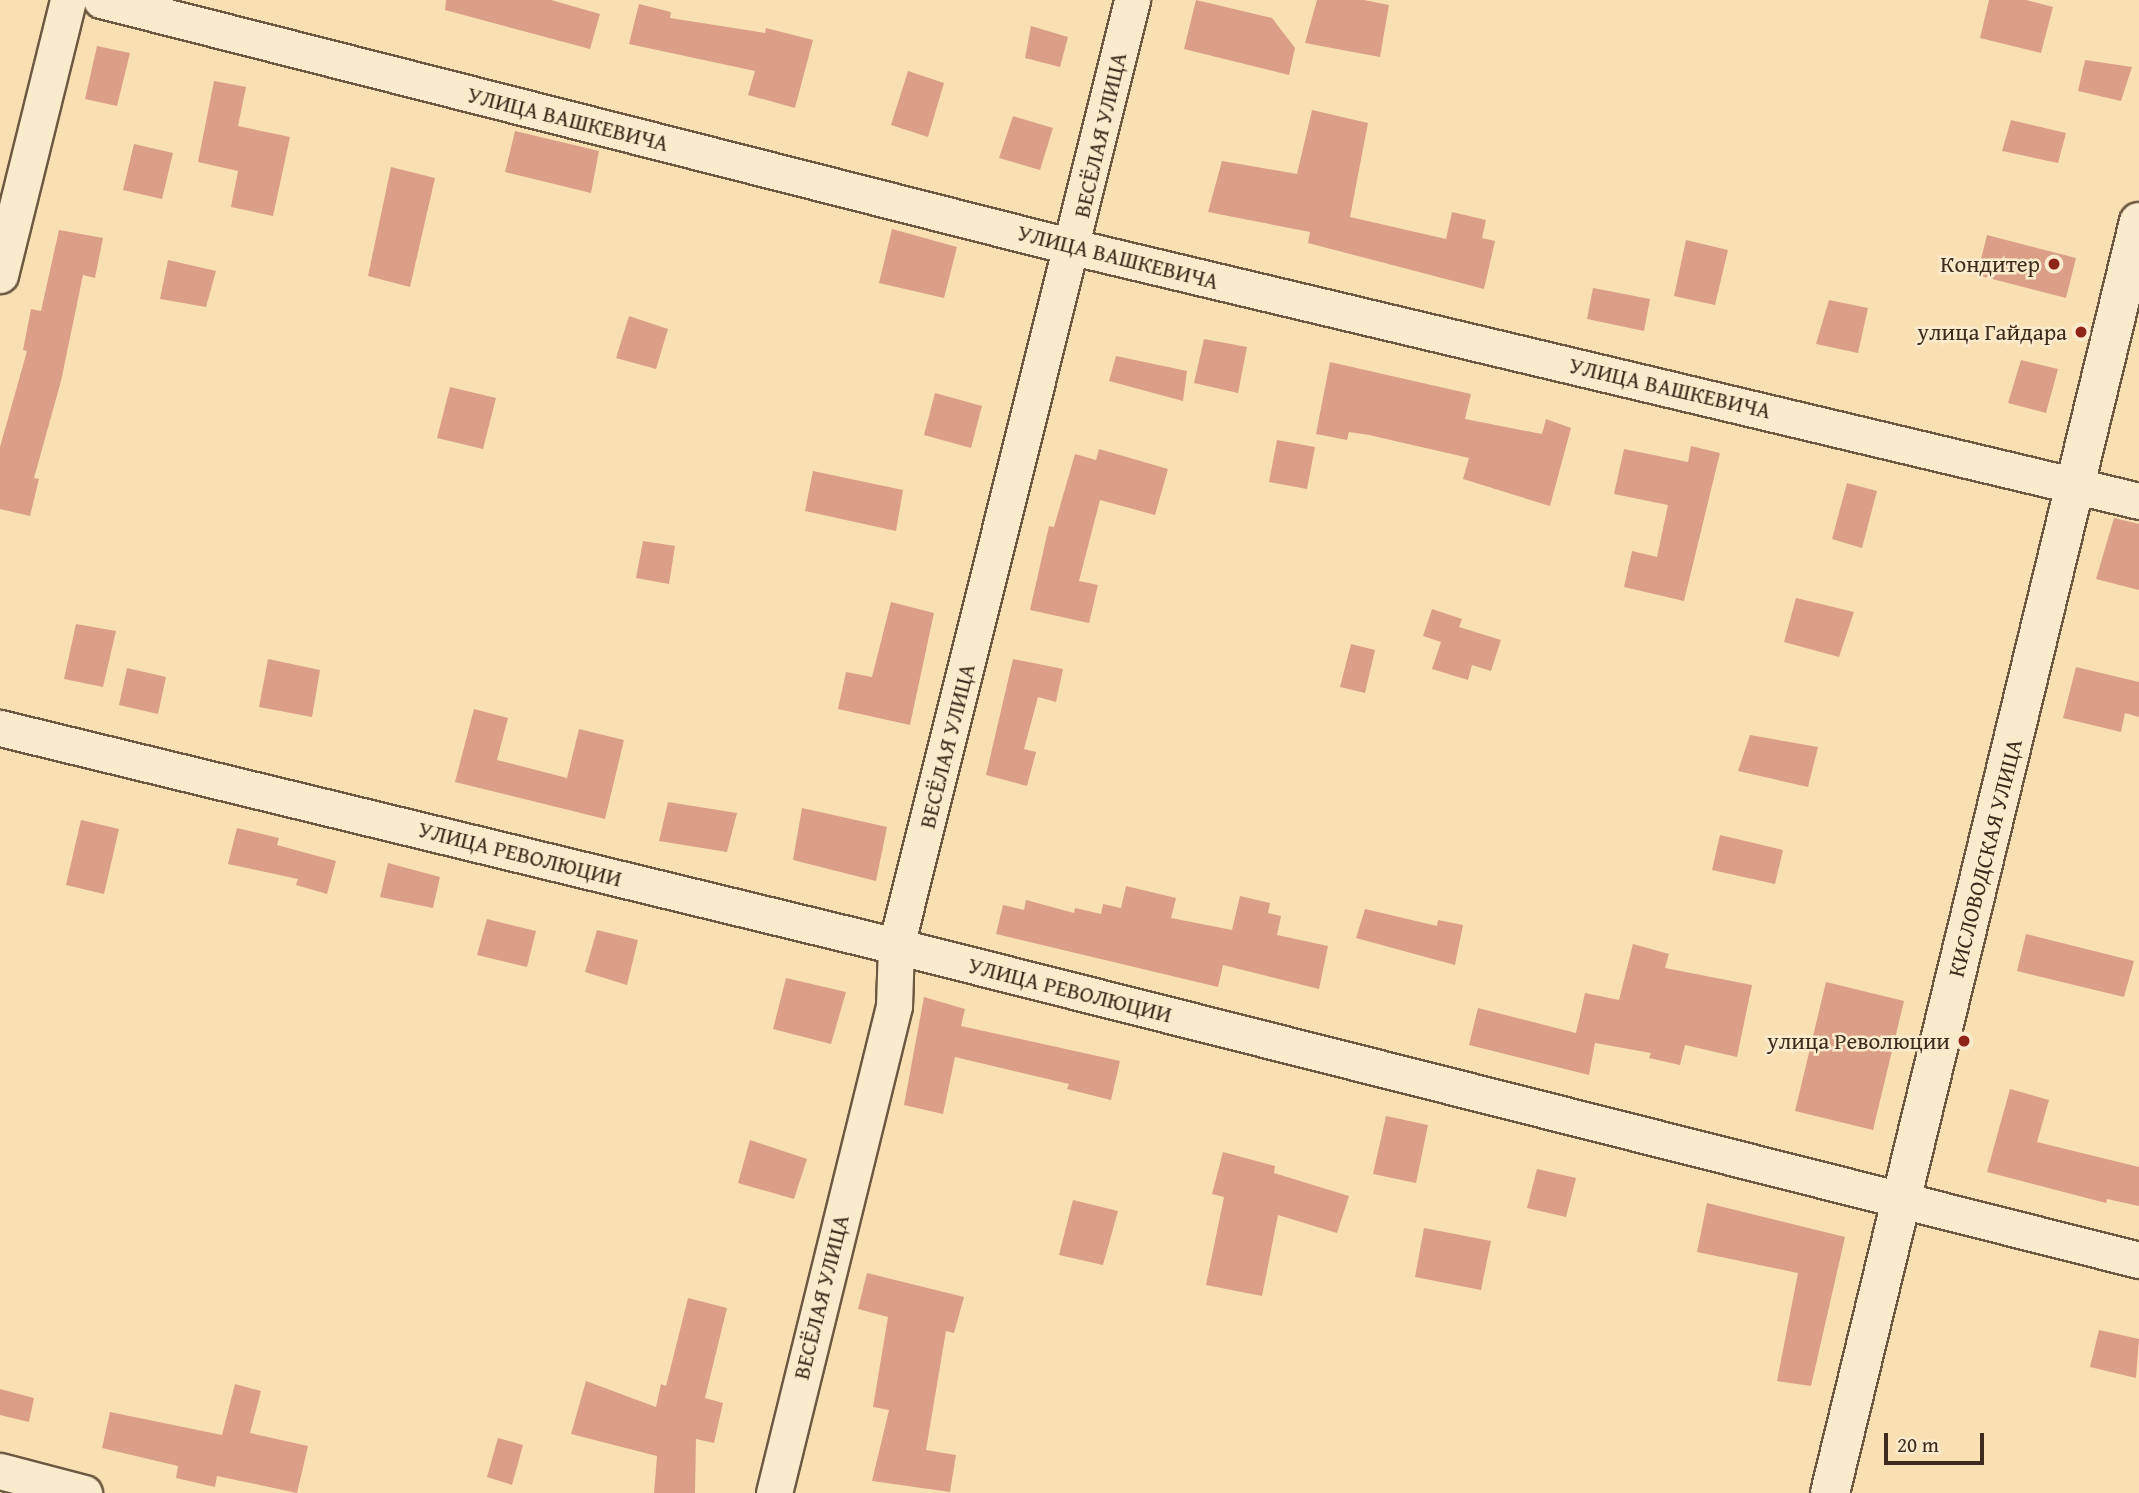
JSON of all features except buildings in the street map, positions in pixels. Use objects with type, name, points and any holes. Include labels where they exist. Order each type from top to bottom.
[{"type":"main road","name":"КИСЛОВОДСКАЯ УЛИЦА","points":[[1830,1493],[1899,1202],[2078,485],[2139,222]]},
{"type":"street","points":[[0,275],[68,0]]},
{"type":"street","name":"УЛИЦА ВАШКЕВИЧА","points":[[101,0],[1073,247],[2139,501]]},
{"type":"street","name":"ВЕСЁЛАЯ УЛИЦА","points":[[774,1493],[894,1006],[896,946],[1073,247],[1132,0]]},
{"type":"street","name":"УЛИЦА РЕВОЛЮЦИИ","points":[[0,728],[896,946],[1899,1202],[2139,1260]]},
{"type":"street","points":[[0,1471],[84,1493]]},
{"type":"place","name":"Кондитер","points":[[2054,264]]},
{"type":"place","name":"улица Гайдара","points":[[2081,332]]},
{"type":"place","name":"улица Революции","points":[[1964,1041]]}]
